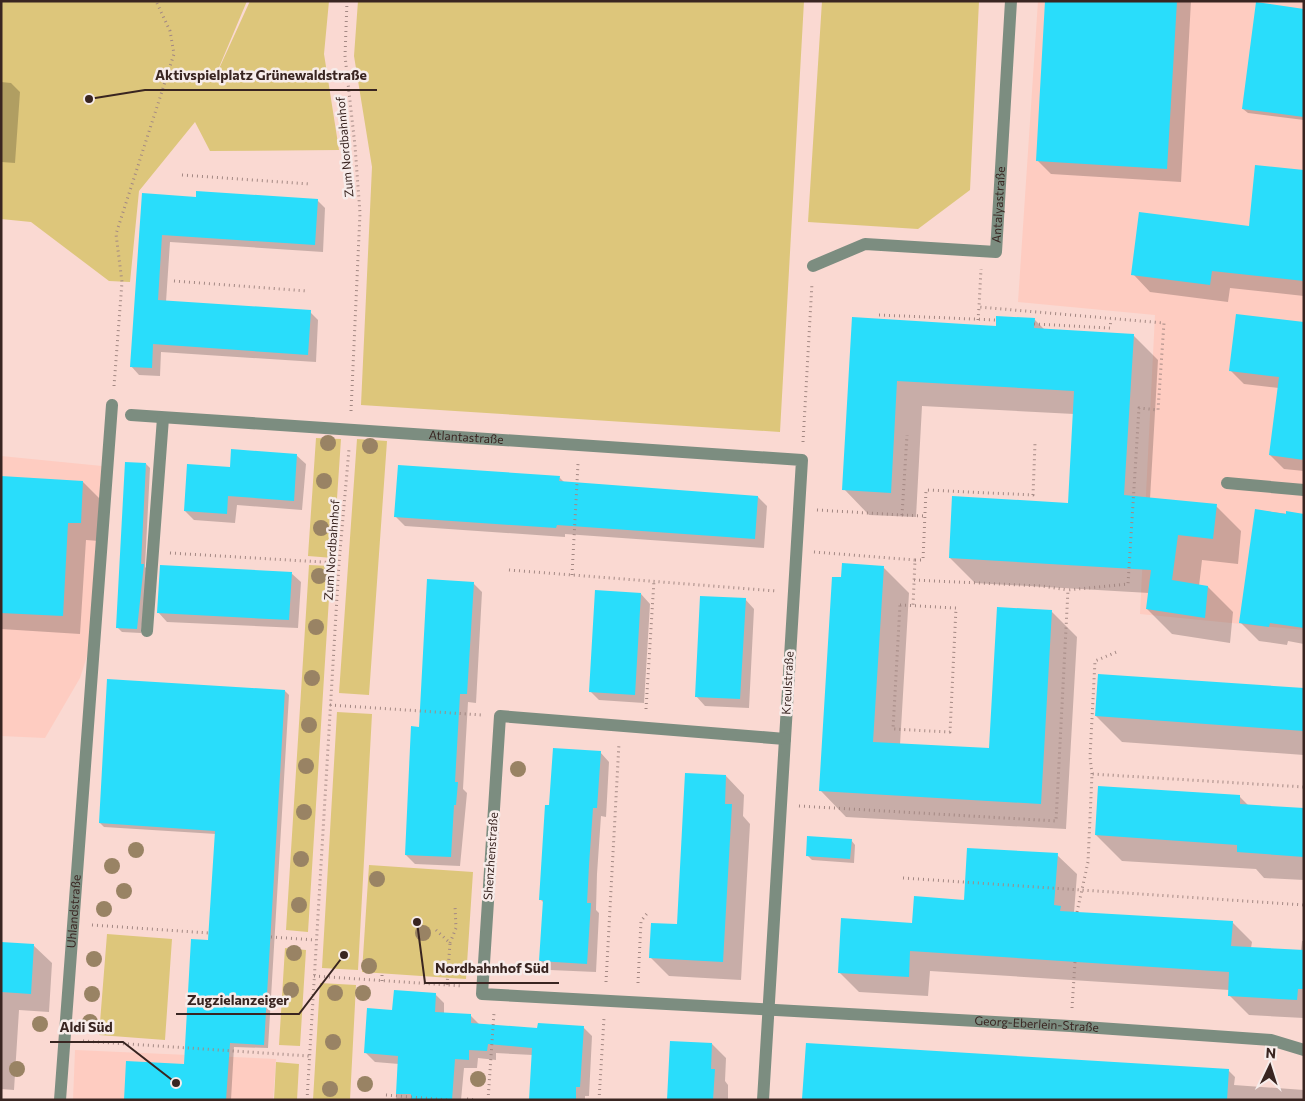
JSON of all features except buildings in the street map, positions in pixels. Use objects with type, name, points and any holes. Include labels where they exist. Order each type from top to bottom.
[{"type":"street","name":"Antalyastraße","points":[[814,266],[865,244],[996,252],[1011,1]]},
{"type":"street","name":"Uhlandstraße","points":[[60,1100],[90,724],[112,405]]},
{"type":"street","name":"Atlantastraße","points":[[132,415],[802,460]]},
{"type":"street","points":[[147,631],[163,418]]},
{"type":"street","name":"Kreulstraße","points":[[763,1100],[802,460]]},
{"type":"street","points":[[1227,483],[1304,490]]},
{"type":"street","points":[[500,716],[785,739]]},
{"type":"street","name":"Shenzhenstraße","points":[[488,995],[500,716]]},
{"type":"street","points":[[488,995],[769,1010]]},
{"type":"street","name":"Georg-Eberlein-Straße","points":[[769,1010],[1070,1026],[1271,1040],[1304,1050]]},
{"type":"path","points":[[112,405],[122,282],[116,234],[174,54],[170,30],[156,1]]},
{"type":"path","name":"Zum Nordbahnhof","points":[[307,1100],[339,562],[350,430],[360,213],[345,56],[347,1]]},
{"type":"path","points":[[182,175],[310,184]]},
{"type":"path","points":[[978,320],[982,251]]},
{"type":"path","points":[[802,460],[814,266]]},
{"type":"path","points":[[174,281],[307,291]]},
{"type":"path","points":[[914,580],[1068,590],[1128,584],[1139,408],[1158,410],[1164,323],[979,307]]},
{"type":"path","points":[[880,315],[996,320]]},
{"type":"path","points":[[1034,324],[1110,328],[1111,319]]},
{"type":"path","points":[[902,515],[908,436]]},
{"type":"path","points":[[796,551],[923,560],[926,490],[1033,495],[1035,443]]},
{"type":"path","points":[[572,574],[580,446]]},
{"type":"path","points":[[799,506],[827,512],[925,516]]},
{"type":"path","points":[[152,552],[339,562]]},
{"type":"path","points":[[914,606],[915,560]]},
{"type":"path","points":[[509,570],[654,580],[794,593]]},
{"type":"path","points":[[645,728],[654,580]]},
{"type":"path","points":[[781,805],[1056,821],[1068,590]]},
{"type":"path","points":[[900,605],[914,606],[956,608],[950,732],[893,729],[900,605]]},
{"type":"path","points":[[1077,912],[1088,862],[1092,774],[1090,757],[1095,661],[1119,651]]},
{"type":"path","points":[[330,705],[500,716]]},
{"type":"path","points":[[599,1100],[620,726]]},
{"type":"path","points":[[1092,774],[1304,787]]},
{"type":"path","points":[[903,878],[1304,905]]},
{"type":"path","points":[[447,985],[450,942],[456,928],[457,913],[455,906]]},
{"type":"path","points":[[637,1004],[641,921],[649,911]]},
{"type":"path","points":[[74,924],[209,933]]},
{"type":"path","points":[[436,930],[450,942]]},
{"type":"path","points":[[271,937],[316,940]]},
{"type":"path","points":[[1070,1026],[1075,962]]},
{"type":"path","points":[[382,973],[382,981]]},
{"type":"path","points":[[314,976],[467,986],[488,995],[488,1100]]},
{"type":"path","points":[[65,1039],[309,1056]]},
{"type":"path","points":[[386,1095],[449,1100]]},
{"type":"path","points":[[467,1099],[476,1100]]},
{"type":"shaded area","points":[[1,1],[247,1],[212,84],[250,1],[329,1],[324,54],[339,150],[210,151],[195,122],[139,191],[130,282],[109,281],[31,222],[1,219]]},
{"type":"shaded area","points":[[358,1],[804,1],[780,432],[361,405],[372,167],[354,56]]},
{"type":"shaded area","points":[[822,1],[979,1],[970,190],[918,229],[808,222]]},
{"type":"shaded area","points":[[1038,1],[1304,1],[1304,630],[1140,614],[1155,315],[1018,302]]},
{"type":"shaded area","points":[[316,438],[341,439],[333,558],[308,556]]},
{"type":"shaded area","points":[[357,439],[387,441],[369,695],[339,693]]},
{"type":"shaded area","points":[[1,456],[102,466],[92,641],[80,678],[45,738],[1,736]]},
{"type":"shaded area","points":[[309,565],[331,566],[308,932],[286,930]]},
{"type":"shaded area","points":[[337,712],[372,714],[358,970],[322,968]]},
{"type":"shaded area","points":[[369,865],[473,872],[466,979],[362,972]]},
{"type":"shaded area","points":[[107,934],[172,939],[165,1040],[99,1035]]},
{"type":"shaded area","points":[[285,948],[306,950],[300,1046],[279,1045]]},
{"type":"shaded area","points":[[320,983],[356,985],[350,1100],[313,1100]]},
{"type":"shaded area","points":[[75,1050],[276,1059],[273,1100],[73,1100]]},
{"type":"shaded area","points":[[276,1062],[299,1064],[297,1100],[274,1100]]},
{"type":"place","name":"Aktivspielplatz Grünewaldstraße","points":[[89,99]]},
{"type":"place","name":"Nordbahnhof Süd","points":[[417,922]]},
{"type":"place","name":"Zugzielanzeiger","points":[[344,955]]},
{"type":"place","name":"Aldi Süd","points":[[176,1083]]}]
